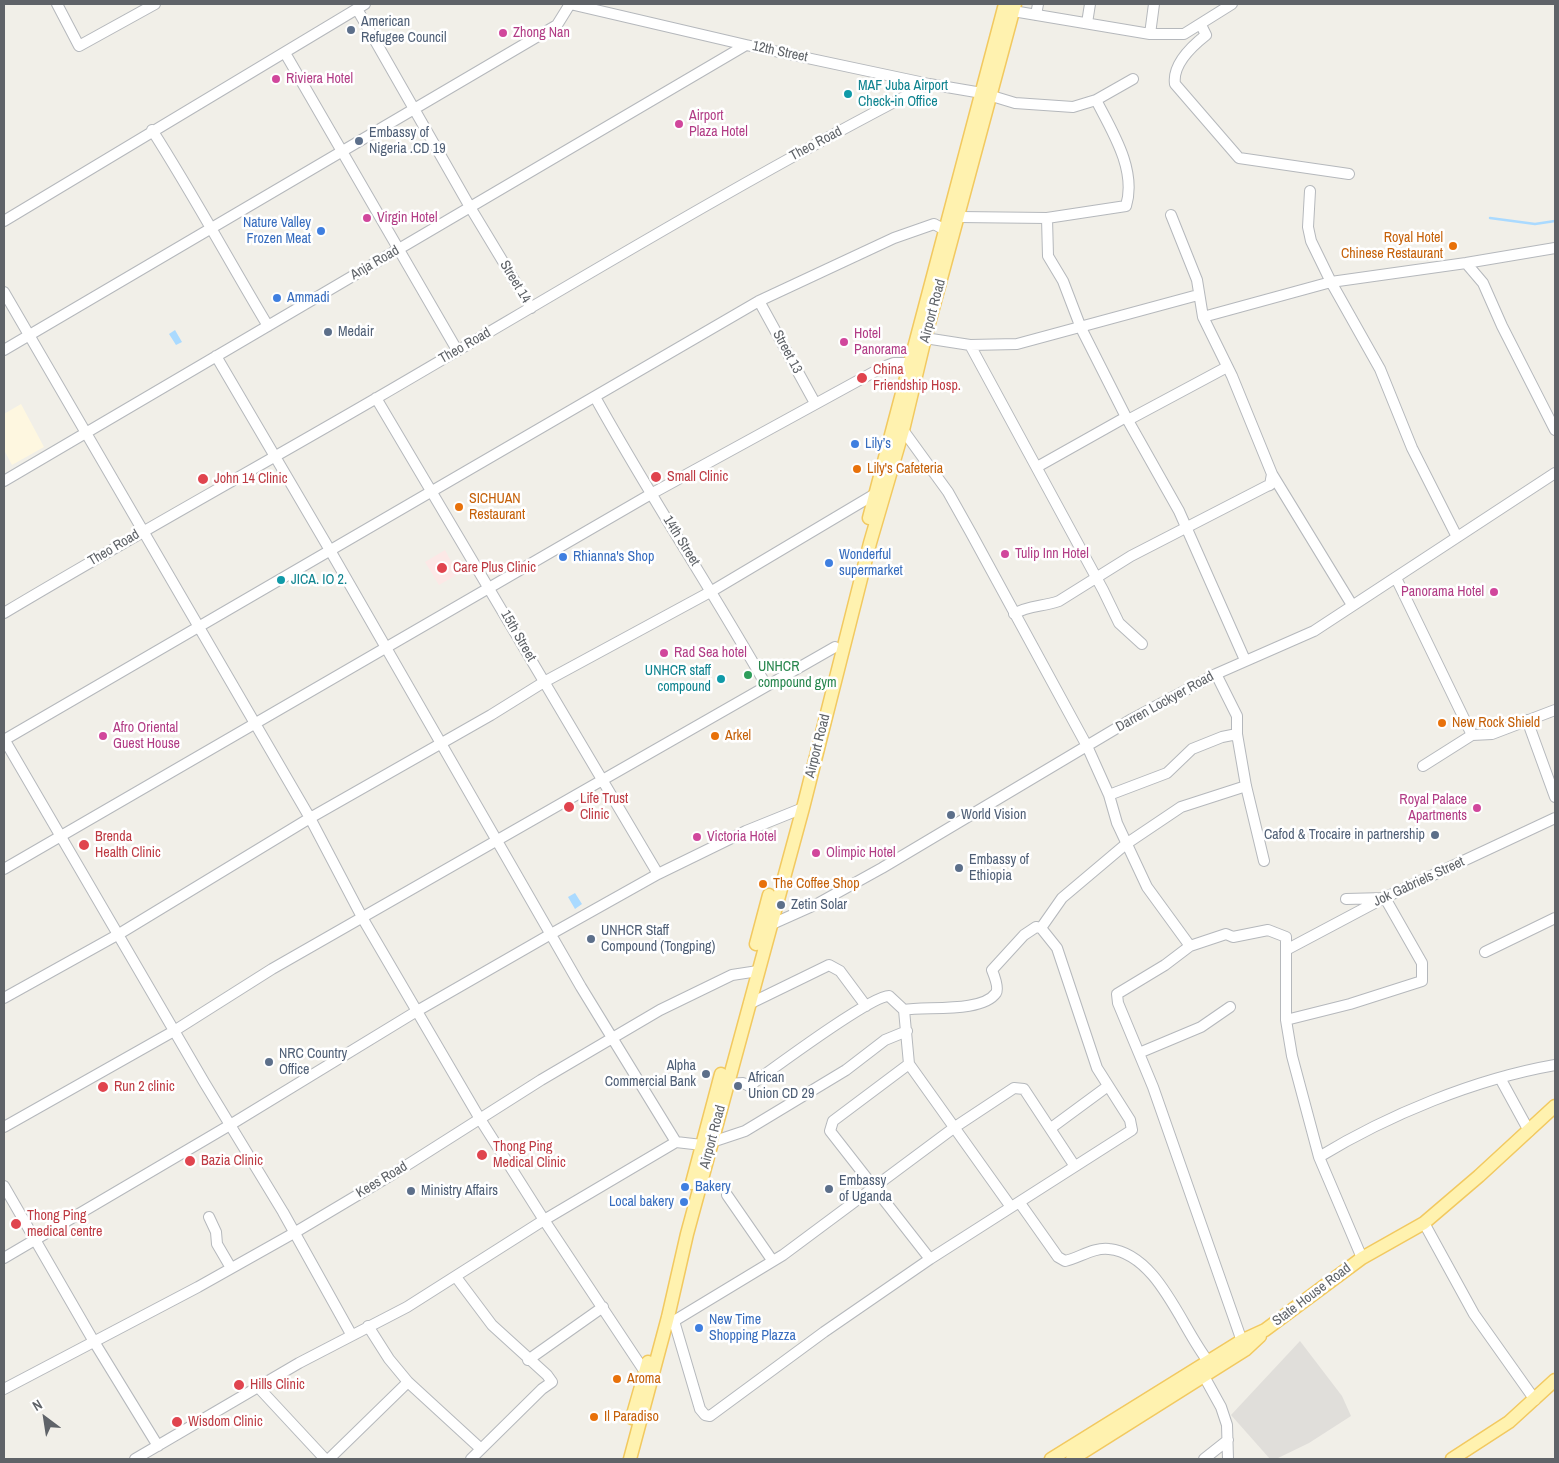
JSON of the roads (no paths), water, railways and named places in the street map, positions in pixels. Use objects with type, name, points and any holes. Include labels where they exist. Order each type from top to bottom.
[{"type":"main road","name":"Airport Road","points":[[622,1459],[641,1381],[646,1372],[798,809],[879,494],[909,363],[945,230],[987,94],[1011,6]]},
{"type":"main road","name":"Airport Road","points":[[630,1459],[671,1319],[707,1144],[727,1084],[749,1004],[754,971],[770,925],[835,647],[879,494],[903,430],[925,338],[960,217],[987,94]]},
{"type":"main road","name":"State House Road","points":[[1204,1369],[1266,1330],[1362,1258],[1424,1223],[1555,1106]]},
{"type":"main road","points":[[1076,1458],[1204,1369]]},
{"type":"main road","points":[[1051,1459],[1204,1369]]},
{"type":"main road","points":[[1452,1459],[1493,1434],[1555,1381]]},
{"type":"street","points":[[57,4],[79,46],[155,4]]},
{"type":"street","points":[[4,350],[557,25],[570,4]]},
{"type":"street","name":"12th Street","points":[[570,4],[581,5],[746,45],[929,84],[987,94],[1014,103],[1073,107],[1096,100],[1133,79]]},
{"type":"street","points":[[1036,15],[1038,4]]},
{"type":"street","points":[[1087,23],[1090,4]]},
{"type":"street","points":[[1150,34],[1154,4]]},
{"type":"street","points":[[1011,6],[1036,15],[1150,34],[1184,34],[1232,4]]},
{"type":"street","points":[[4,221],[152,130],[285,53],[361,6]]},
{"type":"street","name":"Street 14","points":[[361,6],[414,109],[531,308]]},
{"type":"street","points":[[1201,25],[1206,35],[1182,59],[1174,76],[1175,84],[1239,158],[1349,174]]},
{"type":"street","name":"Anja Road","points":[[4,481],[746,45]]},
{"type":"street","points":[[285,53],[457,350]]},
{"type":"street","name":"Theo Road","points":[[4,613],[142,530],[274,457],[761,173],[929,84]]},
{"type":"street","points":[[960,217],[1047,218],[1124,208],[1127,205],[1126,169],[1118,143],[1096,100]]},
{"type":"street","points":[[152,130],[183,179],[210,229],[268,326]]},
{"type":"street","points":[[1310,191],[1309,233],[1331,282],[1380,369],[1412,448],[1458,537]]},
{"type":"street","points":[[1171,215],[1197,280],[1203,317],[1272,474],[1352,605]]},
{"type":"street","points":[[1047,218],[1048,256],[1063,281],[1081,328],[1186,527],[1245,660]]},
{"type":"street","points":[[352,1334],[4,739],[331,552],[760,302],[894,238],[934,224],[945,230]]},
{"type":"street","points":[[1203,317],[1331,282],[1466,264],[1555,248]]},
{"type":"street","points":[[1466,264],[1482,283],[1555,430]]},
{"type":"street","points":[[4,292],[84,434],[310,818],[363,919],[480,1119],[544,1220],[646,1372]]},
{"type":"street","points":[[925,338],[970,345],[1017,344],[1198,295]]},
{"type":"street","name":"Street 13","points":[[760,302],[815,403]]},
{"type":"street","points":[[970,345],[1119,623],[1142,644]]},
{"type":"street","points":[[216,356],[551,934],[676,1142]]},
{"type":"street","points":[[4,869],[387,649],[651,494],[883,367],[909,363]]},
{"type":"street","points":[[1037,467],[1226,367]]},
{"type":"street","name":"14th Street","points":[[595,397],[651,494],[712,590],[766,685]]},
{"type":"street","name":"15th Street","points":[[376,398],[490,587],[658,874]]},
{"type":"street","points":[[903,430],[948,492],[1087,746],[1109,795],[1126,844],[1147,887],[1190,946]]},
{"type":"street","name":"Darren Lockyer Road","points":[[770,925],[817,904],[882,868],[1132,719],[1216,674],[1314,630],[1555,473]]},
{"type":"street","points":[[1014,614],[1028,606],[1048,605],[1059,600],[1131,556],[1267,486],[1270,484],[1272,474]]},
{"type":"street","points":[[4,998],[119,934],[310,818],[441,744],[544,682],[712,590],[879,494]]},
{"type":"street","points":[[1396,578],[1472,735]]},
{"type":"street","points":[[4,1127],[174,1031],[272,969],[363,919],[766,685],[835,647]]},
{"type":"street","points":[[1216,674],[1237,716],[1237,734],[1246,786],[1264,861]]},
{"type":"street","points":[[1423,766],[1472,735],[1492,734],[1555,710]]},
{"type":"street","points":[[1527,720],[1555,797]]},
{"type":"street","points":[[1109,795],[1167,773],[1192,749],[1222,737],[1237,734]]},
{"type":"street","points":[[1041,928],[1062,898],[1126,844],[1181,807],[1246,786]]},
{"type":"street","points":[[4,1258],[230,1125],[417,1011],[551,934],[658,874],[798,809]]},
{"type":"street","name":"Jok Gabriels Street","points":[[1286,950],[1384,898],[1555,818]]},
{"type":"street","points":[[1286,1020],[1350,1004],[1422,981],[1422,963],[1385,898],[1346,899]]},
{"type":"street","points":[[1485,952],[1555,918]]},
{"type":"street","points":[[904,1010],[923,1007],[961,1008],[980,1002],[995,994],[997,989],[992,970],[1024,935],[1033,928],[1041,928]]},
{"type":"street","points":[[1041,928],[1060,953],[1072,999],[1097,1068],[1130,1120],[1132,1130],[1074,1165],[930,1259],[824,1332],[710,1416],[705,1415],[700,1409],[671,1319],[792,1248],[955,1127],[1018,1087],[1024,1089],[1074,1165]]},
{"type":"street","points":[[1243,1346],[1153,1087],[1118,1003],[1117,994],[1165,966],[1190,946],[1226,934],[1233,937],[1268,930],[1286,937],[1286,1020],[1292,1056],[1319,1157],[1362,1258]]},
{"type":"street","points":[[749,1004],[829,965],[840,971],[866,1006]]},
{"type":"street","name":"Kees Road","points":[[4,1389],[294,1233],[660,1010],[724,979],[754,971]]},
{"type":"street","points":[[727,1084],[743,1083],[749,1086],[813,1040],[866,1006],[884,996],[889,996],[904,1010],[909,1064],[1011,1207]]},
{"type":"street","points":[[1139,1053],[1201,1028],[1230,1007]]},
{"type":"street","points":[[135,1459],[259,1388],[299,1362],[407,1307],[544,1220],[676,1142],[707,1144],[745,1131],[846,1070],[885,1040],[907,1031]]},
{"type":"street","points":[[909,1064],[833,1122],[830,1131],[930,1259]]},
{"type":"street","points":[[1319,1157],[1361,1133],[1430,1104],[1500,1078],[1555,1065]]},
{"type":"street","points":[[1500,1078],[1529,1131]]},
{"type":"street","points":[[1051,1128],[1108,1086]]},
{"type":"street","points":[[4,1186],[93,1340],[158,1446]]},
{"type":"street","points":[[727,1195],[772,1260]]},
{"type":"street","points":[[1022,1206],[1058,1257],[1065,1261],[1079,1258],[1094,1250],[1108,1248],[1124,1253],[1148,1268],[1204,1369],[1221,1407],[1227,1426],[1228,1459]]},
{"type":"street","points":[[209,1217],[216,1232],[217,1244],[232,1268]]},
{"type":"street","points":[[1424,1223],[1474,1314],[1535,1400]]},
{"type":"street","points":[[456,1277],[492,1325],[528,1360],[548,1375],[552,1382],[542,1389],[471,1459]]},
{"type":"street","points":[[528,1360],[603,1307]]},
{"type":"street","points":[[368,1326],[389,1359],[408,1382],[481,1449]]},
{"type":"street","points":[[329,1459],[408,1382]]},
{"type":"street","points":[[259,1388],[325,1459]]},
{"type":"street","points":[[1204,1459],[1228,1440]]},
{"type":"water","points":[[175,330],[182,342],[176,345],[169,334]]},
{"type":"water","points":[[575,893],[582,904],[575,909],[568,897]]},
{"type":"waterway","points":[[1490,218],[1535,224],[1555,221]]},
{"type":"place","name":"American Refugee Council","points":[[351,30]]},
{"type":"place","name":"Zhong Nan","points":[[503,33]]},
{"type":"place","name":"Riviera Hotel","points":[[276,79]]},
{"type":"place","name":"MAF Juba Airport Check-in Office","points":[[848,94]]},
{"type":"place","name":"Airport Plaza Hotel","points":[[679,124]]},
{"type":"place","name":"Embassy of Nigeria .CD 19","points":[[359,141]]},
{"type":"place","name":"Virgin Hotel","points":[[367,218]]},
{"type":"place","name":"Nature Valley Frozen Meat","points":[[321,231]]},
{"type":"place","name":"Royal Hotel Chinese Restaurant","points":[[1453,246]]},
{"type":"place","name":"Ammadi","points":[[277,298]]},
{"type":"place","name":"Medair","points":[[328,332]]},
{"type":"place","name":"Hotel Panorama","points":[[844,342]]},
{"type":"place","name":"China Friendship Hosp.","points":[[862,378]]},
{"type":"place","name":"Lily’s","points":[[855,444]]},
{"type":"place","name":"Lily's Cafeteria","points":[[857,469]]},
{"type":"place","name":"Small Clinic","points":[[656,477]]},
{"type":"place","name":"John 14 Clinic","points":[[203,479]]},
{"type":"place","name":"SICHUAN Restaurant","points":[[459,507]]},
{"type":"place","name":"Tulip Inn Hotel","points":[[1005,554]]},
{"type":"place","name":"Rhianna's Shop","points":[[563,557]]},
{"type":"place","name":"Wonderful supermarket","points":[[829,563]]},
{"type":"place","name":"Care Plus Clinic","points":[[442,568]]},
{"type":"place","name":"JICA. IO 2.","points":[[281,580]]},
{"type":"place","name":"Panorama Hotel","points":[[1494,592]]},
{"type":"place","name":"Rad Sea hotel","points":[[664,653]]},
{"type":"place","name":"UNHCR compound gym","points":[[748,675]]},
{"type":"place","name":"UNHCR staff compound","points":[[721,679]]},
{"type":"place","name":"New Rock Shield","points":[[1442,723]]},
{"type":"place","name":"Afro Oriental Guest House","points":[[103,736]]},
{"type":"place","name":"Arkel","points":[[715,736]]},
{"type":"place","name":"Life Trust Clinic","points":[[569,807]]},
{"type":"place","name":"Royal Palace Apartments","points":[[1477,808]]},
{"type":"place","name":"World Vision","points":[[951,815]]},
{"type":"place","name":"Cafod & Trocaire in partnership","points":[[1435,835]]},
{"type":"place","name":"Victoria Hotel","points":[[697,837]]},
{"type":"place","name":"Brenda Health Clinic","points":[[84,845]]},
{"type":"place","name":"Olimpic Hotel","points":[[816,853]]},
{"type":"place","name":"Embassy of Ethiopia","points":[[959,868]]},
{"type":"place","name":"The Coffee Shop","points":[[763,884]]},
{"type":"place","name":"Zetin Solar","points":[[781,905]]},
{"type":"place","name":"UNHCR Staff Compound (Tongping)","points":[[591,939]]},
{"type":"place","name":"NRC Country Office","points":[[269,1062]]},
{"type":"place","name":"Alpha Commercial Bank","points":[[706,1074]]},
{"type":"place","name":"African Union CD 29","points":[[738,1086]]},
{"type":"place","name":"Run 2 clinic","points":[[103,1087]]},
{"type":"place","name":"Thong Ping Medical Clinic","points":[[482,1155]]},
{"type":"place","name":"Bazia Clinic","points":[[190,1161]]},
{"type":"place","name":"Bakery","points":[[685,1187]]},
{"type":"place","name":"Embassy of Uganda","points":[[829,1189]]},
{"type":"place","name":"Ministry Affairs","points":[[411,1191]]},
{"type":"place","name":"Local bakery","points":[[684,1202]]},
{"type":"place","name":"Thong Ping medical centre","points":[[16,1224]]},
{"type":"place","name":"New Time Shopping Plazza","points":[[699,1328]]},
{"type":"place","name":"Aroma","points":[[617,1379]]},
{"type":"place","name":"Hills Clinic","points":[[239,1385]]},
{"type":"place","name":"Il Paradiso","points":[[594,1417]]},
{"type":"place","name":"Wisdom Clinic","points":[[177,1422]]}]
